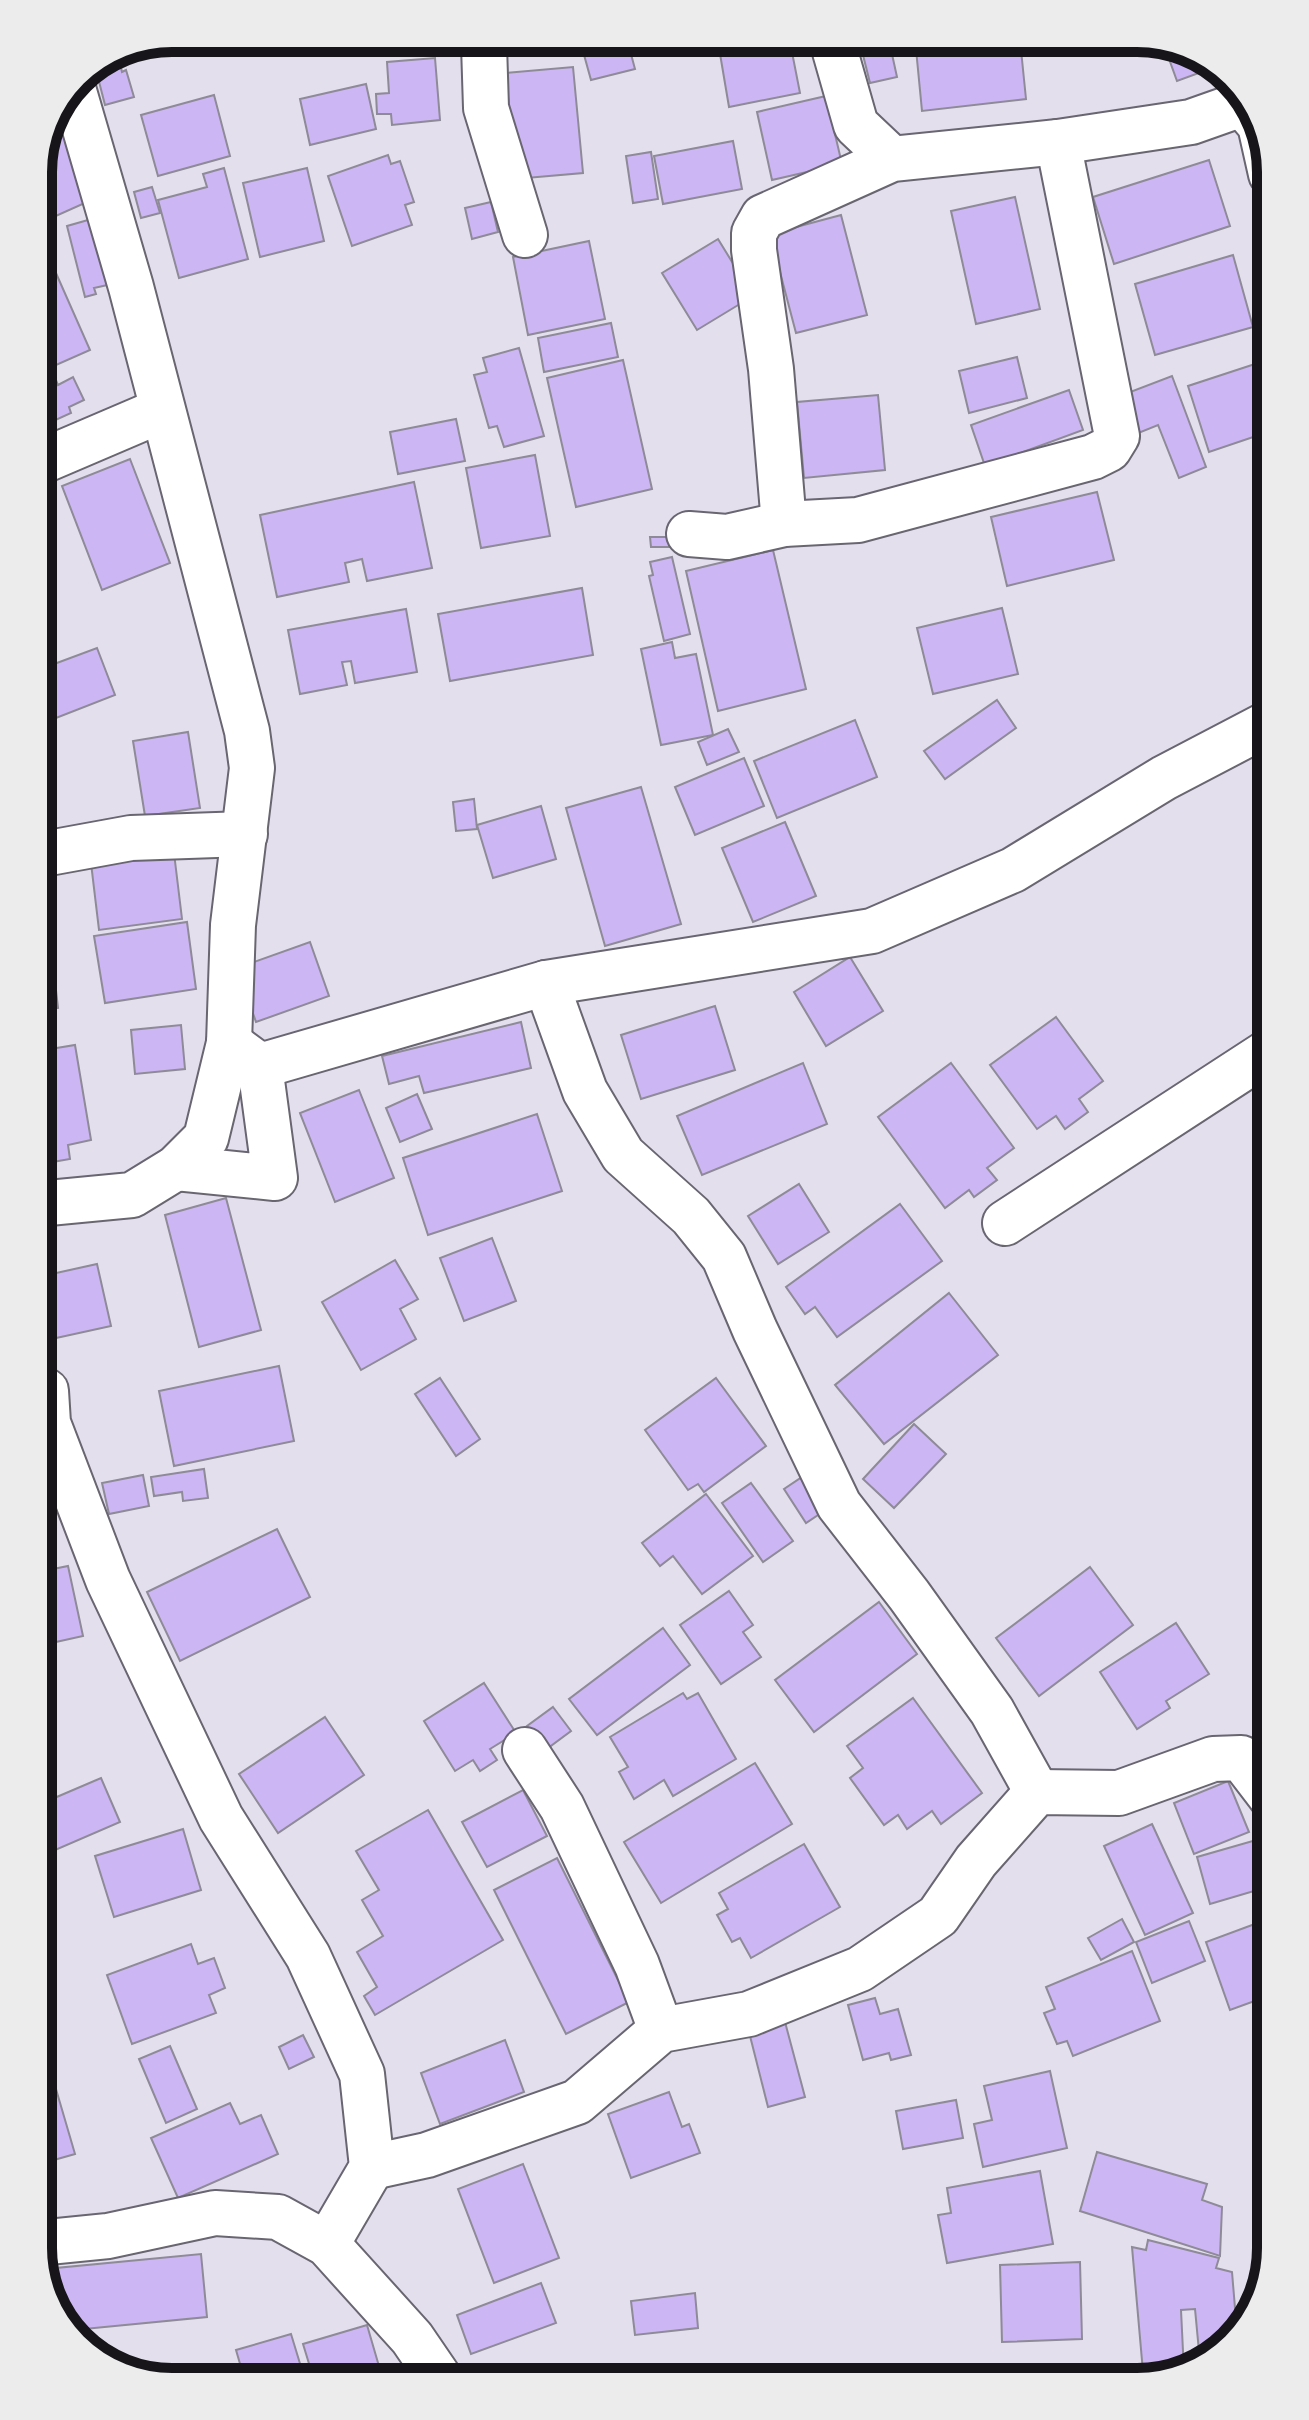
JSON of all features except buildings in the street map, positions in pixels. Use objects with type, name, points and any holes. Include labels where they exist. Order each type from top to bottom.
[{"type":"street","points":[[484,52],[486,108],[525,235]]},
{"type":"street","points":[[835,52],[856,125],[892,159]]},
{"type":"street","points":[[77,100],[131,287],[247,731],[252,768],[233,925],[244,1054],[275,1178],[176,1168]]},
{"type":"street","points":[[784,524],[771,369],[754,250],[754,233],[763,217],[892,159],[1058,142],[1191,122],[1235,104]]},
{"type":"street","points":[[689,534],[727,537],[784,524],[858,520],[1093,457],[1109,449],[1117,436],[1058,142]]},
{"type":"street","points":[[52,457],[162,410]]},
{"type":"street","points":[[244,1054],[546,983],[872,931],[1013,870],[1164,778],[1257,729]]},
{"type":"street","points":[[52,852],[131,838],[245,834]]},
{"type":"street","points":[[546,983],[585,1091],[623,1155],[691,1216],[724,1257],[755,1330],[839,1505],[909,1595],[992,1711],[1037,1792]]},
{"type":"street","points":[[52,1203],[132,1195],[176,1168],[206,1138],[244,1054]]},
{"type":"street","points":[[1005,1223],[1257,1059]]},
{"type":"street","points":[[52,1433],[108,1580],[221,1818],[308,1956],[362,2074],[372,2167],[327,2244]]},
{"type":"street","points":[[525,1750],[562,1807],[637,1965],[661,2030]]},
{"type":"street","points":[[372,2167],[427,2155],[577,2102],[661,2030],[749,2014],[860,1969],[938,1916],[976,1861],[1037,1792],[1119,1793],[1213,1759],[1241,1758],[1257,1779]]},
{"type":"street","points":[[52,2242],[108,2236],[215,2213],[278,2217],[327,2244],[412,2338],[432,2368]]}]
